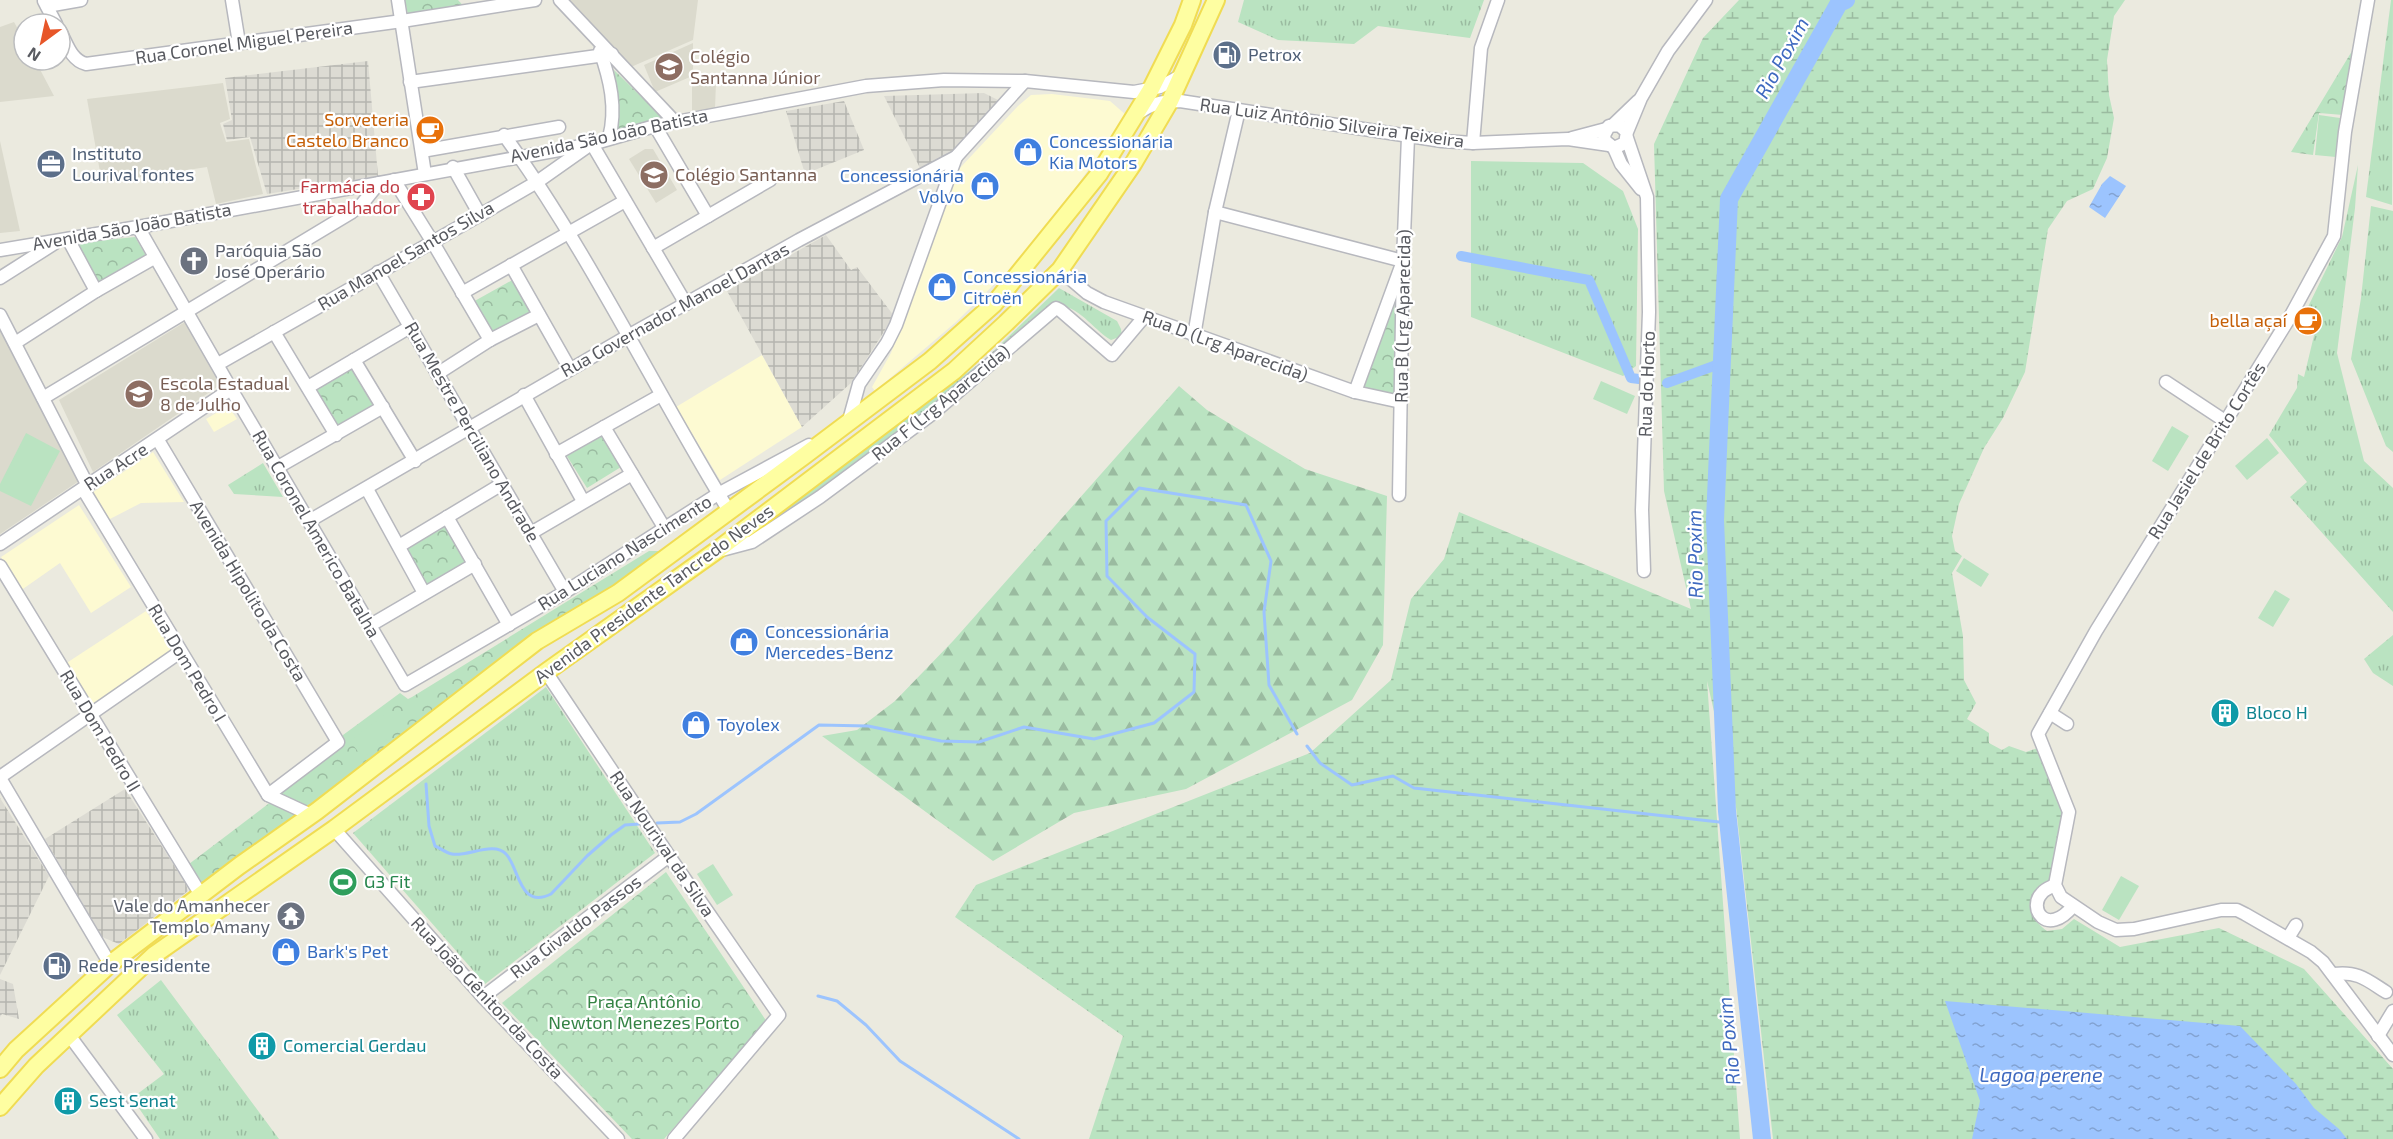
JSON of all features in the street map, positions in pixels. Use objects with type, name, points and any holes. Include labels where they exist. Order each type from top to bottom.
[{"type":"main road","name":"Avenida Presidente Tancredo Neves","points":[[0,1069],[16,1050],[110,964],[308,817],[537,641],[618,594],[848,424],[930,361],[994,304],[1100,174],[1150,91],[1183,25],[1192,0]]},
{"type":"main road","name":"Avenida Presidente Tancredo Neves","points":[[0,1107],[36,1066],[154,955],[338,826],[546,672],[716,551],[954,371],[1059,270],[1132,164],[1170,101],[1216,0]]},
{"type":"main road","points":[[308,817],[338,826]]},
{"type":"street","points":[[49,3],[81,0]]},
{"type":"street","points":[[232,0],[239,43]]},
{"type":"street","points":[[398,0],[424,174]]},
{"type":"street","points":[[462,0],[473,10]]},
{"type":"street","name":"Rua Coronel Miguel Pereira","points":[[72,54],[77,60],[86,64],[402,21],[535,0]]},
{"type":"street","points":[[560,0],[595,36],[607,56],[675,122]]},
{"type":"street","points":[[1473,143],[1481,48],[1498,0]]},
{"type":"street","points":[[1568,139],[1611,147],[1625,143],[1641,98],[1668,51],[1706,0]]},
{"type":"street","name":"Rua Jasiel de Brito Cortês","points":[[2073,906],[2064,916],[2055,921],[2044,919],[2037,911],[2037,901],[2042,892],[2055,885],[2069,812],[2038,737],[2096,631],[2290,317],[2335,233],[2345,132],[2368,0]]},
{"type":"street","points":[[410,82],[607,56]]},
{"type":"street","points":[[607,56],[613,110],[609,138]]},
{"type":"street","name":"Avenida São João Batista","points":[[0,250],[592,144],[655,126],[866,86],[944,80],[1025,81],[1134,92],[1150,91],[1183,74]]},
{"type":"street","name":"Rua Governador Manoel Dantas","points":[[309,521],[628,336],[799,240],[956,157],[1025,81]]},
{"type":"street","points":[[1641,98],[1604,135],[1647,197]]},
{"type":"street","name":"Rua Luiz Antônio Silveira Teixeira","points":[[1135,115],[1156,103],[1170,101],[1408,137],[1473,143],[1568,139]]},
{"type":"street","points":[[1194,336],[1215,212],[1239,110]]},
{"type":"street","points":[[655,126],[708,216]]},
{"type":"street","name":"Avenida São João Batista","points":[[422,151],[559,127]]},
{"type":"street","points":[[1568,139],[1610,127],[1623,127],[1627,135]]},
{"type":"street","points":[[504,135],[568,232],[729,512]]},
{"type":"street","name":"Rua do Horto","points":[[1627,135],[1647,197],[1649,312],[1642,510],[1644,571]]},
{"type":"street","name":"Rua B (Lrg Aparecida)","points":[[1399,495],[1403,261],[1408,137]]},
{"type":"street","points":[[592,144],[686,304]]},
{"type":"street","name":"Rua Manoel Santos Silva","points":[[218,364],[537,182],[592,144]]},
{"type":"street","points":[[848,424],[859,384],[887,344],[896,324],[956,157]]},
{"type":"street","points":[[453,168],[480,215]]},
{"type":"street","points":[[924,175],[936,184],[941,198]]},
{"type":"street","points":[[394,180],[490,340]]},
{"type":"street","points":[[652,248],[770,180]]},
{"type":"street","points":[[43,398],[352,212],[362,204],[379,183]]},
{"type":"street","points":[[462,293],[625,201]]},
{"type":"street","points":[[1215,212],[1403,261],[1355,392]]},
{"type":"street","name":"Rua Coronel Americo Batalha","points":[[138,227],[405,685]]},
{"type":"street","points":[[0,278],[63,239],[96,291]]},
{"type":"street","points":[[15,343],[96,291],[154,258]]},
{"type":"street","points":[[511,265],[570,369]]},
{"type":"street","name":"Rua D (Lrg Aparecida)","points":[[1059,270],[1096,298],[1144,317],[1355,392],[1401,402]]},
{"type":"street","name":"Rua Mestre Perciliano Andrade","points":[[378,272],[565,592]]},
{"type":"street","name":"Rua F (Lrg Aparecida)","points":[[716,551],[752,542],[820,497],[932,414],[1056,309],[1112,355],[1144,317]]},
{"type":"street","name":"Rua Dom Pedro I","points":[[0,315],[85,487],[180,652],[268,795]]},
{"type":"street","points":[[437,374],[490,340],[539,315]]},
{"type":"street","points":[[308,387],[410,327]]},
{"type":"street","points":[[274,332],[336,435]]},
{"type":"street","points":[[354,360],[416,461]]},
{"type":"street","points":[[2166,382],[2225,421]]},
{"type":"street","name":"Rua Acre","points":[[0,544],[231,389]]},
{"type":"street","points":[[524,395],[583,501]]},
{"type":"street","points":[[556,454],[662,395]]},
{"type":"street","points":[[278,467],[383,407]]},
{"type":"street","name":"Rua Luciano Nascimento","points":[[405,685],[565,592],[718,494],[848,424]]},
{"type":"street","points":[[604,427],[665,529]]},
{"type":"street","name":"Avenida Hipolito da Costa","points":[[158,440],[338,742],[268,795]]},
{"type":"street","points":[[531,533],[632,474]]},
{"type":"street","points":[[399,546],[502,484]]},
{"type":"street","points":[[367,489],[424,593]]},
{"type":"street","points":[[447,517],[509,625]]},
{"type":"street","points":[[369,626],[475,564]]},
{"type":"street","name":"Rua Dom Pedro II","points":[[0,566],[201,896]]},
{"type":"street","points":[[110,964],[0,777],[180,652]]},
{"type":"street","name":"Rua Nourival da Silva","points":[[546,672],[779,1015],[674,1139]]},
{"type":"street","points":[[2050,713],[2067,724]]},
{"type":"street","points":[[268,795],[308,817]]},
{"type":"street","name":"Rua João Gêniton da Costa","points":[[338,826],[483,997],[618,1139]]},
{"type":"street","name":"Rua Givaldo Passos","points":[[483,997],[669,856]]},
{"type":"street","points":[[2055,885],[2061,897],[2073,906],[2116,930],[2134,929],[2221,910],[2237,910],[2311,952],[2334,974],[2393,1055]]},
{"type":"street","points":[[2288,938],[2296,925]]},
{"type":"street","points":[[2334,974],[2349,972],[2358,974],[2386,992]]},
{"type":"street","points":[[2378,1036],[2393,1011]]},
{"type":"street","points":[[69,1035],[146,1139]]},
{"type":"shaded area","points":[[568,0],[698,0],[693,40],[631,67]]},
{"type":"shaded area","points":[[12,23],[12,72],[41,72],[54,96],[0,102],[0,27]]},
{"type":"shaded area","name":"Colégio Santanna Júnior","points":[[693,43],[693,69],[690,71],[690,77],[655,92],[644,65]]},
{"type":"shaded area","points":[[368,61],[378,176],[267,194],[250,137],[227,140],[223,124],[232,120],[225,78]]},
{"type":"shaded area","points":[[692,80],[716,82],[715,109],[692,111]]},
{"type":"shaded area","points":[[223,83],[230,119],[220,123],[226,142],[249,139],[263,194],[216,204],[207,167],[102,183],[87,99]]},
{"type":"shaded area","points":[[984,93],[1000,101],[952,154],[920,168],[884,96]]},
{"type":"shaded area","points":[[1052,94],[1110,101],[1126,115],[1041,238],[956,322],[875,391],[872,387],[891,353],[959,169],[1031,95]]},
{"type":"shaded area","points":[[844,101],[864,150],[805,174],[786,111]]},
{"type":"shaded area","points":[[0,141],[20,231],[0,233]]},
{"type":"shaded area","name":"Colégio Santanna","points":[[645,149],[653,149],[677,190],[656,203],[629,159]]},
{"type":"shaded area","points":[[826,235],[851,270],[857,267],[894,316],[851,383],[802,427],[727,291]]},
{"type":"shaded area","name":"Escola Estadual 8 de Julho","points":[[185,322],[219,379],[217,387],[93,472],[59,400]]},
{"type":"shaded area","points":[[0,329],[79,481],[0,534]]},
{"type":"shaded area","points":[[762,355],[802,427],[720,480],[676,407]]},
{"type":"shaded area","points":[[228,406],[237,419],[214,432],[206,419]]},
{"type":"shaded area","points":[[153,452],[184,502],[141,503],[108,520],[92,493]]},
{"type":"shaded area","points":[[79,505],[131,587],[91,613],[60,563],[20,591],[1,557]]},
{"type":"shaded area","points":[[146,611],[172,651],[93,707],[65,664]]},
{"type":"shaded area","points":[[125,789],[186,884],[188,891],[119,944],[102,937],[45,839]]},
{"type":"shaded area","points":[[0,798],[49,876],[0,975]]},
{"type":"shaded area","points":[[0,979],[13,984],[19,1019],[2,1014],[0,1017]]},
{"type":"green space","points":[[405,0],[458,0],[469,12],[409,20]]},
{"type":"green space","points":[[1244,0],[1484,0],[1470,38],[1378,26],[1354,44],[1278,40],[1238,22]]},
{"type":"green space","points":[[1739,0],[2125,0],[2114,16],[2107,60],[2109,95],[2114,118],[2107,158],[2093,189],[2067,201],[2048,229],[2025,372],[2003,418],[1984,448],[1959,504],[1952,536],[1955,551],[1962,556],[1952,573],[1963,636],[1964,680],[1976,703],[1967,719],[1989,733],[1989,743],[2002,750],[2009,746],[2026,752],[2041,747],[2066,804],[2050,884],[2036,895],[2030,906],[2034,918],[2047,931],[2062,929],[2074,919],[2120,947],[2219,928],[2304,969],[2393,1069],[2393,1139],[1773,1139],[1736,807],[1707,681],[1740,1139],[1089,1139],[1123,1036],[955,917],[976,885],[1310,753],[1391,680],[1411,599],[1444,559],[1459,512],[1691,609],[1664,491],[1654,144],[1703,38]]},
{"type":"green space","points":[[2391,0],[2393,0],[2392,205],[2366,197]]},
{"type":"green space","points":[[2352,51],[2343,115],[2319,113],[2313,155],[2291,152]]},
{"type":"green space","points":[[614,70],[665,120],[618,129],[619,107]]},
{"type":"green space","points":[[2319,115],[2340,118],[2336,157],[2315,155]]},
{"type":"green space","points":[[1471,161],[1583,163],[1623,191],[1638,229],[1636,366],[1623,376],[1471,317]]},
{"type":"green space","points":[[2358,165],[2337,353],[2364,461],[2393,488],[2393,612],[2290,497],[2307,482],[2269,435],[2297,388],[2298,374],[2304,377],[2317,323],[2305,313],[2342,237]]},
{"type":"green space","points":[[2371,206],[2393,211],[2393,452],[2386,446],[2351,359],[2361,298]]},
{"type":"green space","points":[[135,237],[147,257],[97,285],[76,243]]},
{"type":"green space","points":[[516,278],[540,320],[494,345],[471,303]]},
{"type":"green space","points":[[1059,288],[1117,321],[1122,336],[1111,340],[1078,312],[1053,305],[985,369],[748,542],[745,536],[983,361]]},
{"type":"green space","points":[[1394,296],[1399,397],[1360,390]]},
{"type":"green space","points":[[352,367],[376,406],[338,431],[313,390]]},
{"type":"green space","points":[[1601,381],[1635,396],[1627,414],[1593,399]]},
{"type":"green space","points":[[1179,386],[1207,410],[1305,469],[1387,496],[1383,645],[1352,700],[1186,789],[1074,813],[993,861],[822,736],[857,730],[895,701],[953,641]]},
{"type":"green space","points":[[2172,426],[2189,436],[2168,471],[2152,461]]},
{"type":"green space","points":[[26,433],[60,451],[31,506],[0,491],[0,484]]},
{"type":"green space","points":[[600,433],[621,467],[587,488],[565,453]]},
{"type":"green space","points":[[2267,438],[2279,453],[2247,480],[2235,466]]},
{"type":"green space","points":[[263,463],[283,497],[234,494],[228,485]]},
{"type":"green space","points":[[447,520],[471,561],[427,586],[403,546]]},
{"type":"green space","points":[[649,551],[662,551],[307,809],[276,796],[343,744],[343,735],[400,693],[408,699],[412,697]]},
{"type":"green space","points":[[1964,558],[1989,574],[1981,587],[1956,571]]},
{"type":"green space","points":[[2275,590],[2290,599],[2273,627],[2258,618]]},
{"type":"green space","points":[[2393,635],[2393,686],[2373,673],[2364,659]]},
{"type":"green space","points":[[546,687],[655,853],[485,984],[353,833]]},
{"type":"green space","points":[[388,712],[401,728],[363,758],[350,741]]},
{"type":"green space","points":[[272,801],[299,814],[202,882],[189,864]]},
{"type":"green space","points":[[713,864],[733,895],[717,905],[697,874]]},
{"type":"green space","name":"Praça Antônio Newton Menezes Porto","points":[[666,872],[767,1022],[664,1139],[632,1139],[502,1003]]},
{"type":"green space","points":[[2121,876],[2139,886],[2119,920],[2102,910]]},
{"type":"green space","points":[[161,980],[279,1139],[160,1139],[132,1098],[164,1074],[117,1015]]},
{"type":"water","points":[[2110,176],[2126,186],[2105,218],[2089,207],[2102,184]]},
{"type":"water","name":"Lagoa perene","points":[[1945,1001],[2240,1026],[2296,1084],[2314,1108],[2339,1129],[2347,1139],[1972,1139],[1980,1101]]},
{"type":"waterway","name":"Rio Poxim","points":[[1762,1139],[1727,811],[1715,520],[1729,199],[1839,3],[1846,0]]},
{"type":"waterway","points":[[1461,256],[1589,280],[1631,378],[1639,379]]},
{"type":"waterway","points":[[1667,383],[1722,363]]},
{"type":"waterway","points":[[657,823],[680,822],[696,814],[819,725],[868,726],[941,741],[979,742],[1024,727],[1094,739],[1154,723],[1194,692],[1195,654],[1147,617],[1107,576],[1106,521],[1139,488],[1246,505],[1271,561],[1264,612],[1269,685],[1297,734]]},
{"type":"waterway","points":[[1307,746],[1320,763],[1352,785],[1393,776],[1414,788],[1728,823]]},
{"type":"waterway","points":[[426,784],[429,826],[435,846],[452,854],[488,849],[501,850],[510,860],[521,885],[532,896],[540,897],[551,894],[587,856],[611,835],[625,825],[639,824]]},
{"type":"waterway","points":[[818,996],[837,1001],[866,1025],[900,1061],[1019,1139]]},
{"type":"place","name":"Petrox","points":[[1227,55]]},
{"type":"place","name":"Colégio Santanna Júnior","points":[[669,67]]},
{"type":"place","name":"Sorveteria Castelo Branco","points":[[430,130]]},
{"type":"place","name":"Concessionária Kia Motors","points":[[1028,152]]},
{"type":"place","name":"Instituto Lourival fontes","points":[[51,164]]},
{"type":"place","name":"Colégio Santanna","points":[[654,175]]},
{"type":"place","name":"Concessionária Volvo","points":[[985,186]]},
{"type":"place","name":"Farmácia do trabalhador","points":[[421,197]]},
{"type":"place","name":"Paróquia São José Operário","points":[[194,261]]},
{"type":"place","name":"Concessionária Citroën","points":[[942,287]]},
{"type":"place","name":"bella açaí","points":[[2308,321]]},
{"type":"place","name":"Escola Estadual 8 de Julho","points":[[139,394]]},
{"type":"place","name":"Concessionária Mercedes-Benz","points":[[744,642]]},
{"type":"place","name":"Bloco H","points":[[2225,713]]},
{"type":"place","name":"Toyolex","points":[[696,725]]},
{"type":"place","name":"G3 Fit","points":[[343,882]]},
{"type":"place","name":"Vale do Amanhecer Templo Amany","points":[[291,916]]},
{"type":"place","name":"Bark's Pet","points":[[286,952]]},
{"type":"place","name":"Rede Presidente","points":[[57,966]]},
{"type":"place","name":"Comercial Gerdau","points":[[262,1046]]},
{"type":"place","name":"Sest Senat","points":[[68,1101]]}]
